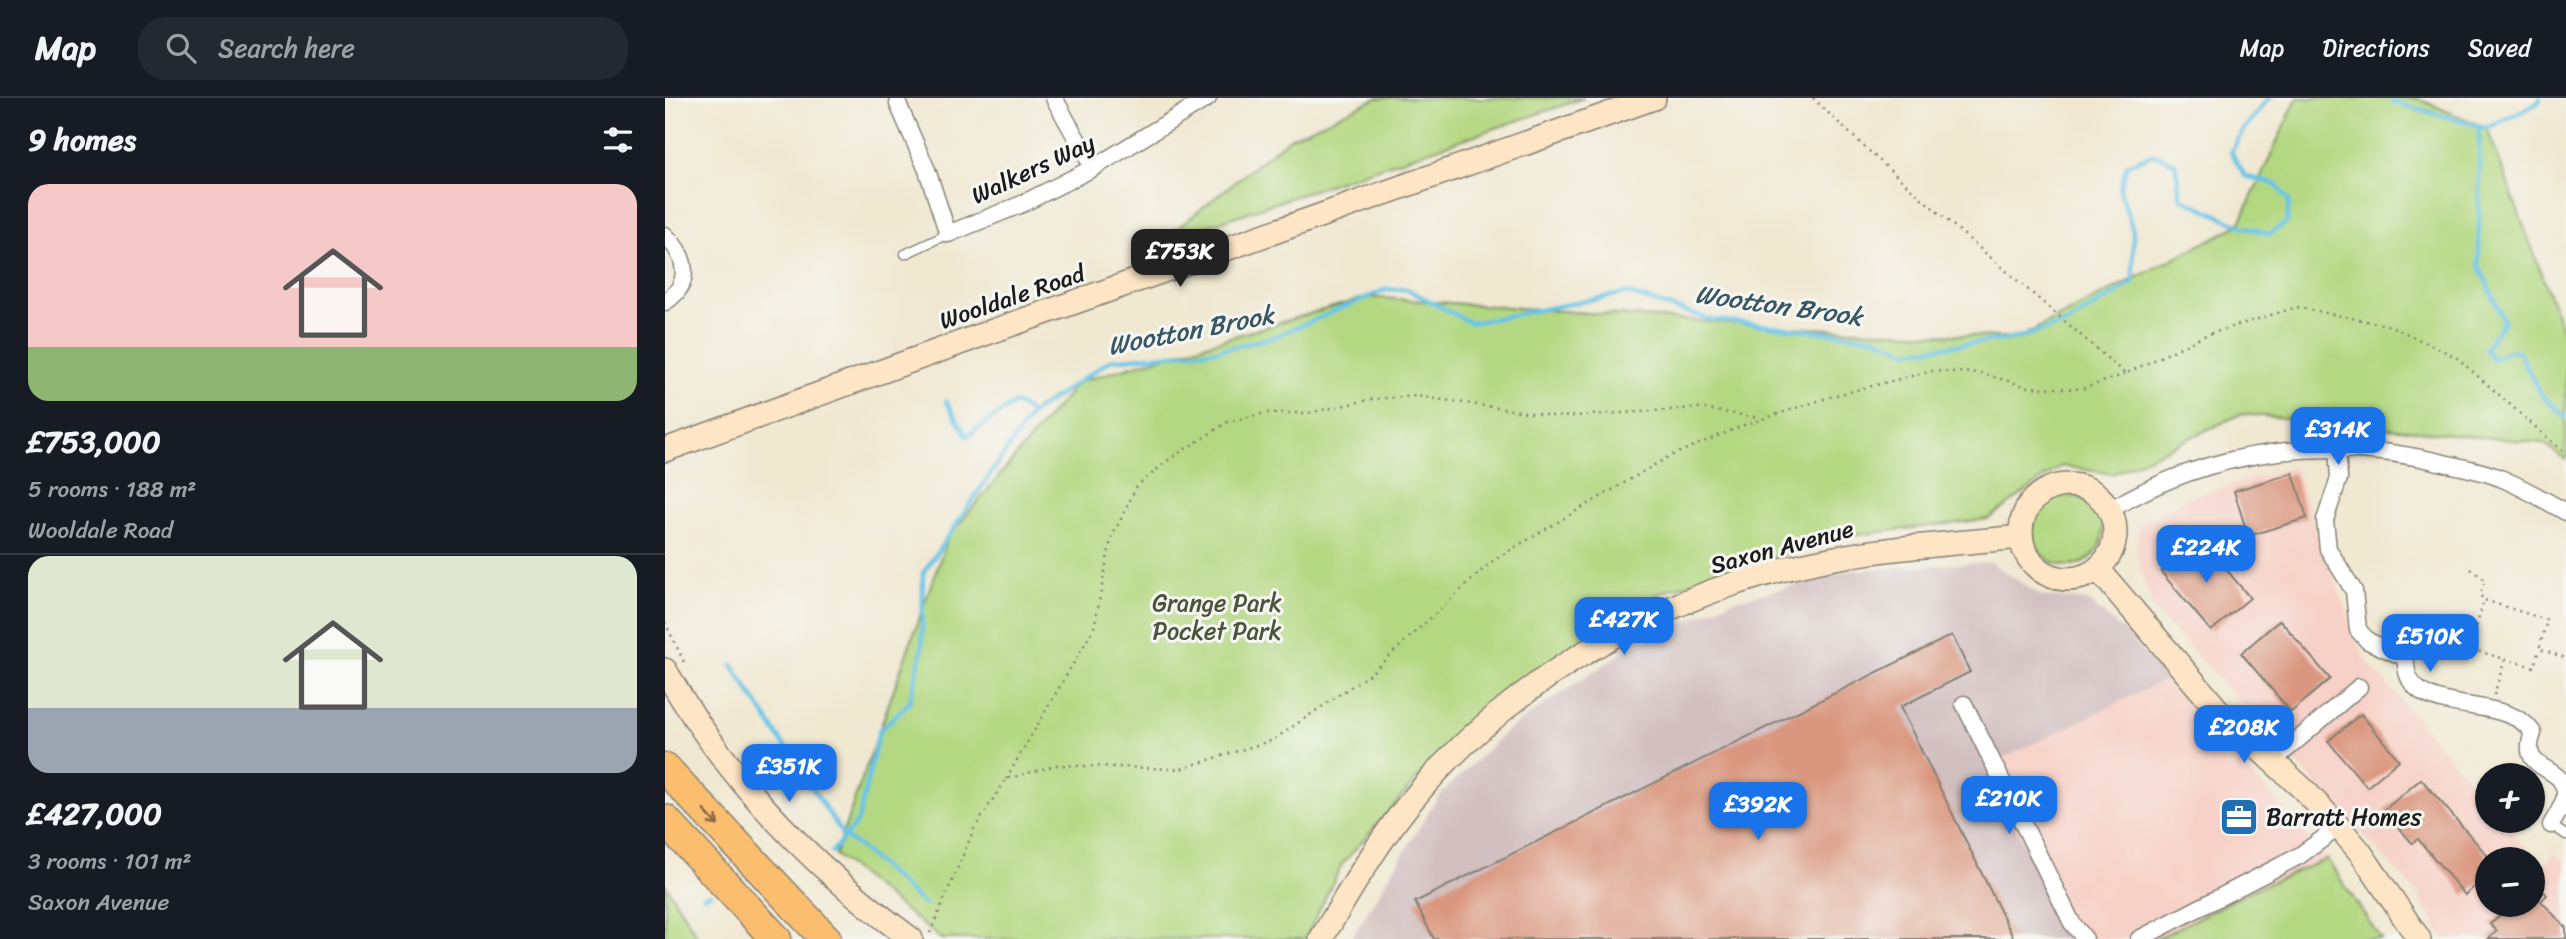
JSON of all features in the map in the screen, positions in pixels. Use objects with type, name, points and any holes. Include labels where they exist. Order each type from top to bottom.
[{"type":"highway","points":[[665,768],[826,938]]},
{"type":"highway","points":[[665,820],[776,939]]},
{"type":"street","points":[[1054,98],[1093,168]]},
{"type":"street","name":"Walkers Way","points":[[948,234],[1022,204],[1093,168],[1208,98]]},
{"type":"street","name":"Wooldale Road","points":[[665,450],[990,332],[1654,98]]},
{"type":"street","points":[[898,104],[927,170],[948,234]]},
{"type":"street","points":[[665,235],[680,252],[685,268],[684,283],[675,295],[665,302]]},
{"type":"street","points":[[665,462],[692,441]]},
{"type":"street","points":[[2110,510],[2142,491],[2195,468],[2286,449],[2337,448],[2415,456],[2498,477],[2566,512]]},
{"type":"street","points":[[2337,448],[2339,478],[2325,520],[2328,549],[2354,591],[2358,629],[2368,641],[2406,657],[2406,669],[2420,691],[2463,706],[2490,708],[2526,722],[2533,733],[2529,750],[2533,758],[2557,775],[2563,783],[2565,797],[2551,825]]},
{"type":"street","points":[[2073,485],[2089,490],[2110,510],[2116,530],[2113,547],[2098,569],[2081,578],[2064,580],[2043,572],[2025,552],[2021,537],[2025,514],[2035,499],[2049,489],[2073,485]]},
{"type":"street","name":"Saxon Avenue","points":[[1321,939],[1408,805],[1476,735],[1526,694],[1590,649],[1660,614],[1737,581],[1873,551],[2021,537]]},
{"type":"street","points":[[2098,569],[2222,715],[2339,827],[2360,852],[2419,939]]},
{"type":"street","points":[[676,668],[688,711],[739,781],[821,865],[921,933]]},
{"type":"street","points":[[2273,761],[2360,687]]},
{"type":"street","points":[[1964,704],[2072,923],[2085,939]]},
{"type":"street","points":[[2139,939],[2299,856],[2339,827]]},
{"type":"lane","points":[[905,254],[948,234]]},
{"type":"lane","points":[[2551,825],[2566,835]]},
{"type":"path","points":[[1813,98],[1889,172],[2027,287],[2125,374]]},
{"type":"path","points":[[1006,779],[1057,765],[1180,769],[1273,740],[1371,673],[1490,563],[1668,457],[1763,418],[1833,396],[1931,371],[1981,373],[2028,387],[2082,389],[2125,374],[2206,335],[2297,307],[2391,326],[2456,356],[2566,454]]},
{"type":"path","points":[[933,928],[974,829],[1094,628],[1111,539],[1137,486],[1171,457],[1228,422],[1265,413],[1308,413],[1373,399],[1416,396],[1559,417],[1699,408],[1763,418]]},
{"type":"path","points":[[2471,569],[2485,580],[2480,595],[2484,600],[2547,620],[2535,667],[2470,649],[2484,600]]},
{"type":"path","points":[[665,622],[676,668]]},
{"type":"path","points":[[2539,649],[2566,658]]},
{"type":"path","points":[[2490,708],[2505,659]]},
{"type":"shaded area","points":[[2294,467],[2363,656],[2475,788],[2475,833],[2513,833],[2526,847],[2475,847],[2475,917],[2545,917],[2545,863],[2555,853],[2566,863],[2566,939],[2443,939],[2418,894],[2153,608],[2137,558],[2138,526],[2192,496]]},
{"type":"shaded area","points":[[1990,562],[2041,596],[2088,601],[2126,633],[2167,679],[1987,766],[2069,939],[1351,939],[1438,797],[1508,730],[1630,647],[1732,601],[1854,570]]},
{"type":"shaded area","points":[[2167,679],[2327,859],[2257,888],[2156,939],[2069,939],[1986,766]]},
{"type":"green space","points":[[1377,98],[1584,98],[1160,242],[1291,137]]},
{"type":"green space","name":"Grange Park Pocket Park","points":[[2297,98],[2416,98],[2487,128],[2566,339],[2566,460],[2544,443],[2241,414],[2113,474],[2061,466],[1988,519],[1839,537],[1662,592],[1474,715],[1342,864],[1305,939],[941,939],[835,855],[948,537],[1078,382],[1367,297],[1768,326],[2018,338],[2239,225]]},
{"type":"green space","points":[[2075,496],[2088,502],[2097,511],[2101,517],[2101,545],[2093,556],[2082,564],[2061,566],[2043,556],[2035,545],[2033,524],[2043,506],[2054,498]]},
{"type":"green space","points":[[2327,859],[2381,939],[2156,939],[2257,888]]},
{"type":"green space","points":[[665,884],[699,939],[665,939]]},
{"type":"building","points":[[2293,473],[2307,518],[2248,536],[2234,491]]},
{"type":"building","points":[[2201,539],[2250,598],[2211,631],[2161,572]]},
{"type":"building","points":[[2280,620],[2330,679],[2291,712],[2241,653]]},
{"type":"building","points":[[1952,635],[1970,672],[1900,707],[2014,939],[1434,939],[1415,902]]},
{"type":"building","points":[[2361,714],[2399,760],[2367,787],[2328,741]]},
{"type":"building","points":[[2421,779],[2480,847],[2475,847],[2475,886],[2465,895],[2418,839],[2412,843],[2384,810]]},
{"type":"building","points":[[2545,905],[2566,928],[2566,939],[2488,939],[2497,931],[2490,924],[2498,917],[2545,917]]},
{"type":"waterway","name":"Wootton Brook","points":[[832,852],[858,821],[879,731],[909,703],[922,650],[923,573],[1032,413],[1111,360],[1219,350],[1274,337],[1385,290],[1407,289],[1471,323],[1626,293],[1708,319],[1877,338],[1906,351],[2018,338],[2067,323],[2133,283],[2133,231],[2120,189],[2127,165],[2154,154],[2175,163],[2181,198],[2239,225],[2270,234],[2287,222],[2289,200],[2275,184],[2245,176],[2231,152],[2243,130],[2269,98]]},
{"type":"waterway","name":"Wootton Brook","points":[[2392,98],[2393,102],[2487,128],[2538,103],[2540,98]]},
{"type":"waterway","points":[[2479,125],[2479,266],[2504,321],[2485,349],[2492,359],[2512,350],[2519,353],[2541,395],[2566,417]]},
{"type":"waterway","points":[[946,401],[967,436],[1015,403],[1032,413]]},
{"type":"waterway","points":[[732,665],[844,837],[857,845],[925,905]]},
{"type":"waterway","name":"Wootton Brook","points":[[704,896],[710,894]]},
{"type":"place","name":"Barratt Homes","points":[[2239,817]]}]
